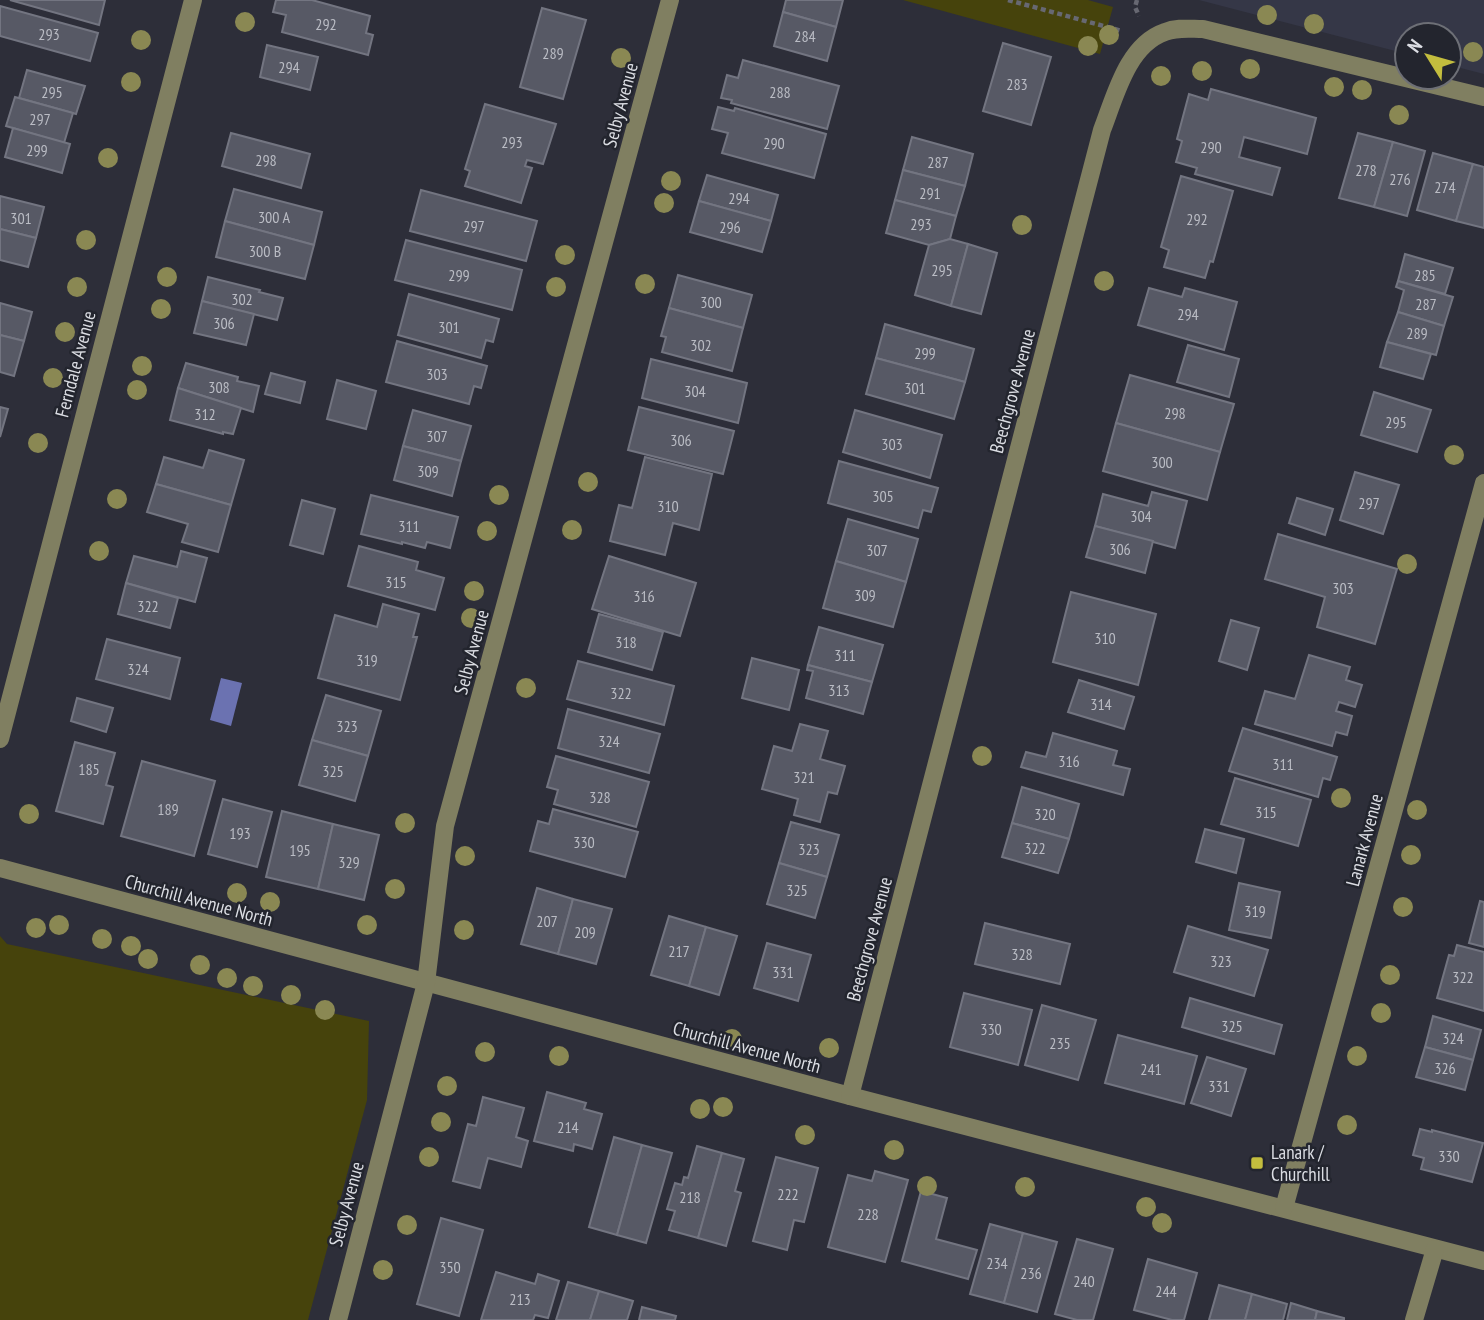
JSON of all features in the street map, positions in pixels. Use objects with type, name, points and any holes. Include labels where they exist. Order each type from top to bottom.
[{"type":"street","name":"Ferndale Avenue","points":[[0,739],[193,0]]},
{"type":"street","name":"Selby Avenue","points":[[338,1320],[426,983],[445,826],[670,0]]},
{"type":"street","points":[[1151,39],[1166,31],[1203,29],[1484,97]]},
{"type":"street","name":"Beechgrove Avenue","points":[[850,1096],[1102,130],[1129,66],[1139,50],[1151,39]]},
{"type":"street","name":"Lanark Avenue","points":[[1284,1208],[1484,483]]},
{"type":"street","name":"Churchill Avenue North","points":[[0,868],[850,1096],[1484,1261]]},
{"type":"street","points":[[1414,1320],[1435,1249]]},
{"type":"path","points":[[1008,0],[1151,39]]},
{"type":"shaded area","points":[[903,0],[1088,0],[1113,7],[1100,54]]},
{"type":"shaded area","points":[[1199,0],[1484,0],[1484,74],[1463,69],[1463,21],[1393,21],[1393,50]]},
{"type":"shaded area","points":[[0,936],[7,944],[369,1021],[367,1100],[308,1320],[0,1320]]},
{"type":"water","points":[[221,678],[242,683],[231,726],[210,720]]},
{"type":"building","points":[[10,0],[105,0],[99,25]]},
{"type":"building","points":[[276,0],[312,0],[370,16],[366,33],[373,35],[368,55],[282,32],[286,15],[273,12]]},
{"type":"building","points":[[786,0],[843,0],[836,27],[783,12]]},
{"type":"building","points":[[0,6],[98,33],[90,61],[0,36]]},
{"type":"building","points":[[542,8],[586,20],[563,99],[520,87]]},
{"type":"building","points":[[783,12],[836,27],[827,61],[774,46]]},
{"type":"building","points":[[1003,43],[1051,57],[1031,125],[983,111]]},
{"type":"building","points":[[267,45],[318,57],[310,90],[260,77]]},
{"type":"building","points":[[743,60],[839,86],[827,129],[721,98],[727,75],[738,78]]},
{"type":"building","points":[[27,70],[85,86],[76,114],[19,98]]},
{"type":"building","points":[[1211,89],[1316,118],[1307,154],[1244,137],[1239,157],[1280,168],[1272,195],[1195,174],[1197,168],[1176,162],[1182,141],[1177,139],[1189,94],[1208,100]]},
{"type":"building","points":[[15,97],[73,113],[64,143],[6,126]]},
{"type":"building","points":[[485,104],[556,124],[543,164],[527,160],[525,166],[532,168],[521,203],[465,186],[470,171],[465,169]]},
{"type":"building","points":[[718,107],[734,111],[735,108],[826,134],[814,178],[722,153],[728,133],[712,129]]},
{"type":"building","points":[[13,128],[70,144],[62,173],[5,157]]},
{"type":"building","points":[[231,133],[310,154],[301,188],[222,166]]},
{"type":"building","points":[[1358,133],[1393,142],[1374,207],[1339,198]]},
{"type":"building","points":[[912,137],[973,154],[965,186],[903,170]]},
{"type":"building","points":[[1393,142],[1425,151],[1407,216],[1374,207]]},
{"type":"building","points":[[1433,153],[1473,164],[1456,221],[1417,210]]},
{"type":"building","points":[[1473,164],[1484,167],[1484,228],[1456,221]]},
{"type":"building","points":[[903,170],[965,186],[956,216],[895,200]]},
{"type":"building","points":[[707,175],[778,195],[771,221],[699,201]]},
{"type":"building","points":[[1181,176],[1233,191],[1213,262],[1210,261],[1205,278],[1164,267],[1169,250],[1161,247]]},
{"type":"building","points":[[234,189],[322,212],[314,245],[225,221]]},
{"type":"building","points":[[421,190],[537,221],[526,261],[410,231]]},
{"type":"building","points":[[0,196],[44,207],[36,238],[0,229]]},
{"type":"building","points":[[895,200],[956,216],[950,239],[929,245],[886,233]]},
{"type":"building","points":[[699,201],[771,221],[762,252],[690,232]]},
{"type":"building","points":[[225,221],[314,245],[305,279],[216,257]]},
{"type":"building","points":[[0,229],[36,238],[28,267],[0,260]]},
{"type":"building","points":[[950,239],[968,244],[951,306],[915,295],[929,245]]},
{"type":"building","points":[[406,240],[522,270],[512,310],[395,280]]},
{"type":"building","points":[[968,244],[997,253],[981,314],[951,306]]},
{"type":"building","points":[[1405,254],[1453,268],[1445,294],[1398,281]]},
{"type":"building","points":[[678,275],[752,295],[743,328],[669,308]]},
{"type":"building","points":[[208,277],[283,298],[277,320],[202,301]]},
{"type":"building","points":[[1398,281],[1453,297],[1444,326],[1398,312],[1404,290],[1396,287]]},
{"type":"building","points":[[1149,288],[1182,297],[1185,288],[1237,302],[1224,350],[1138,325]]},
{"type":"building","points":[[409,294],[499,319],[493,342],[486,340],[481,358],[398,335]]},
{"type":"building","points":[[202,301],[254,314],[246,345],[194,333]]},
{"type":"building","points":[[0,303],[32,312],[24,341],[0,335]]},
{"type":"building","points":[[669,308],[743,328],[732,371],[662,352],[666,337],[661,336]]},
{"type":"building","points":[[1398,312],[1444,326],[1436,355],[1387,342]]},
{"type":"building","points":[[885,324],[974,349],[965,382],[876,358]]},
{"type":"building","points":[[0,335],[24,341],[14,376],[0,372]]},
{"type":"building","points":[[397,341],[487,366],[481,388],[474,386],[469,404],[386,382]]},
{"type":"building","points":[[1387,342],[1431,354],[1423,379],[1380,367]]},
{"type":"building","points":[[1188,345],[1239,359],[1229,397],[1177,382]]},
{"type":"building","points":[[876,358],[965,382],[954,419],[866,394]]},
{"type":"building","points":[[651,359],[747,383],[738,423],[642,398]]},
{"type":"building","points":[[186,363],[238,377],[237,381],[259,386],[253,412],[178,388]]},
{"type":"building","points":[[271,373],[305,382],[300,403],[265,394]]},
{"type":"building","points":[[1130,375],[1234,404],[1220,452],[1116,423]]},
{"type":"building","points":[[337,380],[376,391],[366,429],[327,419]]},
{"type":"building","points":[[178,388],[241,408],[233,434],[223,434],[170,420]]},
{"type":"building","points":[[1374,392],[1431,410],[1417,452],[1361,435]]},
{"type":"building","points":[[0,407],[8,409],[0,437]]},
{"type":"building","points":[[639,407],[734,431],[723,474],[628,450]]},
{"type":"building","points":[[413,410],[471,426],[461,461],[403,446]]},
{"type":"building","points":[[855,410],[942,435],[930,478],[843,452]]},
{"type":"building","points":[[1116,423],[1220,452],[1207,500],[1103,471]]},
{"type":"building","points":[[403,446],[461,461],[452,496],[394,480]]},
{"type":"building","points":[[209,450],[244,460],[231,505],[156,484],[164,457],[203,468]]},
{"type":"building","points":[[645,457],[712,474],[699,530],[673,523],[665,555],[610,541],[619,505],[632,508]]},
{"type":"building","points":[[839,461],[938,488],[931,512],[923,510],[918,528],[828,503]]},
{"type":"building","points":[[1355,472],[1399,485],[1383,534],[1340,520]]},
{"type":"building","points":[[156,484],[231,505],[218,552],[182,542],[188,524],[147,512]]},
{"type":"building","points":[[1152,492],[1187,501],[1175,548],[1095,526],[1103,494],[1148,506]]},
{"type":"building","points":[[371,495],[458,517],[450,548],[427,542],[425,548],[361,534]]},
{"type":"building","points":[[1297,498],[1333,509],[1325,535],[1289,523]]},
{"type":"building","points":[[302,500],[335,509],[323,554],[290,545]]},
{"type":"building","points":[[848,519],[918,539],[906,582],[836,561]]},
{"type":"building","points":[[1095,526],[1153,541],[1145,573],[1086,557]]},
{"type":"building","points":[[1278,534],[1397,569],[1375,644],[1317,627],[1325,597],[1265,579]]},
{"type":"building","points":[[359,546],[418,562],[416,570],[444,578],[435,610],[348,586]]},
{"type":"building","points":[[181,551],[207,558],[195,602],[126,583],[134,556],[177,567]]},
{"type":"building","points":[[609,556],[696,583],[680,636],[592,609]]},
{"type":"building","points":[[836,561],[906,582],[893,627],[823,608]]},
{"type":"building","points":[[126,583],[178,598],[170,628],[118,614]]},
{"type":"building","points":[[1071,592],[1156,614],[1138,685],[1053,662]]},
{"type":"building","points":[[383,604],[419,614],[413,637],[417,637],[400,700],[318,678],[335,615],[377,627]]},
{"type":"building","points":[[599,614],[663,632],[652,670],[588,652]]},
{"type":"building","points":[[1231,620],[1259,628],[1247,670],[1219,661]]},
{"type":"building","points":[[819,627],[883,645],[872,682],[808,665]]},
{"type":"building","points":[[107,639],[180,658],[170,699],[96,679]]},
{"type":"building","points":[[1309,655],[1350,667],[1346,680],[1362,685],[1355,707],[1339,702],[1336,711],[1352,716],[1347,735],[1336,732],[1332,746],[1255,724],[1265,691],[1295,699]]},
{"type":"building","points":[[752,658],[799,670],[789,710],[742,698]]},
{"type":"building","points":[[578,661],[674,686],[664,725],[567,699]]},
{"type":"building","points":[[808,665],[872,682],[863,714],[806,698],[813,671],[807,670]]},
{"type":"building","points":[[1079,680],[1134,697],[1124,729],[1068,712]]},
{"type":"building","points":[[326,695],[381,711],[368,756],[312,740]]},
{"type":"building","points":[[77,698],[113,708],[106,732],[71,721]]},
{"type":"building","points":[[568,709],[660,734],[649,773],[558,748]]},
{"type":"building","points":[[800,724],[828,731],[820,759],[845,766],[837,794],[828,792],[820,822],[794,815],[798,799],[762,789],[774,746],[792,751]]},
{"type":"building","points":[[1243,728],[1337,757],[1330,780],[1323,778],[1318,797],[1229,771]]},
{"type":"building","points":[[1053,733],[1117,751],[1113,765],[1130,769],[1123,795],[1021,767],[1026,752],[1046,757]]},
{"type":"building","points":[[312,740],[368,756],[355,801],[299,785]]},
{"type":"building","points":[[75,742],[115,753],[106,785],[113,787],[103,824],[56,811]]},
{"type":"building","points":[[556,756],[649,782],[636,827],[554,804],[558,790],[547,787]]},
{"type":"building","points":[[142,761],[215,781],[194,856],[121,836]]},
{"type":"building","points":[[1235,778],[1311,800],[1298,846],[1221,824]]},
{"type":"building","points":[[1022,787],[1079,804],[1069,839],[1012,823]]},
{"type":"building","points":[[223,799],[272,812],[257,867],[208,854]]},
{"type":"building","points":[[553,809],[638,832],[625,877],[530,851],[538,821],[549,824]]},
{"type":"building","points":[[282,811],[333,824],[318,889],[266,877]]},
{"type":"building","points":[[791,822],[839,835],[827,877],[779,863]]},
{"type":"building","points":[[1012,823],[1069,839],[1058,873],[1002,857]]},
{"type":"building","points":[[333,824],[379,835],[364,900],[318,889]]},
{"type":"building","points":[[1205,829],[1244,839],[1236,873],[1196,862]]},
{"type":"building","points":[[779,863],[827,877],[815,918],[767,904]]},
{"type":"building","points":[[1239,883],[1280,892],[1271,938],[1229,930]]},
{"type":"building","points":[[537,888],[573,899],[558,954],[521,944]]},
{"type":"building","points":[[573,899],[612,909],[596,964],[558,954]]},
{"type":"building","points":[[1480,901],[1484,902],[1484,947],[1469,943]]},
{"type":"building","points":[[669,916],[706,927],[689,986],[651,975]]},
{"type":"building","points":[[985,923],[1070,944],[1060,984],[975,964]]},
{"type":"building","points":[[1188,926],[1268,950],[1254,996],[1174,972]]},
{"type":"building","points":[[706,927],[737,936],[719,995],[689,986]]},
{"type":"building","points":[[767,943],[811,955],[798,1001],[754,988]]},
{"type":"building","points":[[1457,945],[1484,952],[1484,1011],[1437,998],[1449,955],[1454,956]]},
{"type":"building","points":[[964,993],[1032,1010],[1018,1065],[950,1047]]},
{"type":"building","points":[[1190,998],[1282,1025],[1274,1054],[1182,1027]]},
{"type":"building","points":[[1042,1005],[1096,1020],[1078,1080],[1025,1065]]},
{"type":"building","points":[[1433,1016],[1481,1030],[1473,1060],[1425,1047]]},
{"type":"building","points":[[1118,1035],[1197,1056],[1184,1104],[1105,1083]]},
{"type":"building","points":[[1425,1047],[1473,1060],[1465,1090],[1416,1077]]},
{"type":"building","points":[[1207,1057],[1246,1069],[1231,1116],[1191,1103]]},
{"type":"building","points":[[547,1092],[586,1103],[584,1109],[602,1114],[592,1149],[574,1144],[573,1151],[534,1141]]},
{"type":"building","points":[[483,1097],[524,1108],[516,1137],[528,1141],[521,1167],[488,1158],[480,1188],[453,1181],[468,1124],[476,1126]]},
{"type":"building","points":[[1420,1129],[1483,1143],[1472,1182],[1421,1169],[1424,1158],[1413,1155]]},
{"type":"building","points":[[614,1137],[642,1145],[617,1235],[589,1227]]},
{"type":"building","points":[[642,1145],[672,1153],[646,1243],[617,1235]]},
{"type":"building","points":[[697,1146],[722,1153],[698,1238],[669,1230],[675,1211],[667,1209],[675,1183],[682,1185],[684,1177],[688,1178]]},
{"type":"building","points":[[722,1153],[744,1159],[735,1191],[741,1193],[726,1246],[698,1238]]},
{"type":"building","points":[[776,1157],[818,1168],[804,1222],[794,1220],[787,1250],[753,1241]]},
{"type":"building","points":[[875,1171],[908,1180],[885,1262],[828,1247],[848,1175],[872,1181]]},
{"type":"building","points":[[921,1191],[947,1198],[936,1239],[977,1250],[968,1279],[902,1261]]},
{"type":"building","points":[[441,1218],[483,1230],[459,1316],[417,1304]]},
{"type":"building","points":[[990,1224],[1023,1233],[1004,1303],[970,1294]]},
{"type":"building","points":[[1023,1233],[1057,1242],[1037,1312],[1004,1303]]},
{"type":"building","points":[[1077,1239],[1113,1249],[1093,1320],[1077,1320],[1055,1314]]},
{"type":"building","points":[[1148,1259],[1197,1273],[1184,1320],[1172,1320],[1134,1310]]},
{"type":"building","points":[[496,1272],[535,1284],[538,1274],[559,1281],[548,1318],[535,1315],[533,1320],[481,1320]]},
{"type":"building","points":[[568,1282],[599,1291],[590,1320],[556,1320]]},
{"type":"building","points":[[1219,1285],[1252,1294],[1245,1320],[1209,1320]]},
{"type":"building","points":[[599,1291],[633,1301],[627,1320],[590,1320]]},
{"type":"building","points":[[1252,1294],[1287,1304],[1283,1320],[1245,1320]]},
{"type":"building","points":[[1291,1303],[1317,1311],[1315,1320],[1287,1320]]},
{"type":"building","points":[[642,1307],[676,1316],[675,1320],[639,1320]]},
{"type":"building","points":[[1317,1311],[1344,1318],[1344,1320],[1315,1320]]},
{"type":"place","name":"Lanark / Churchill","points":[[1257,1163]]}]
